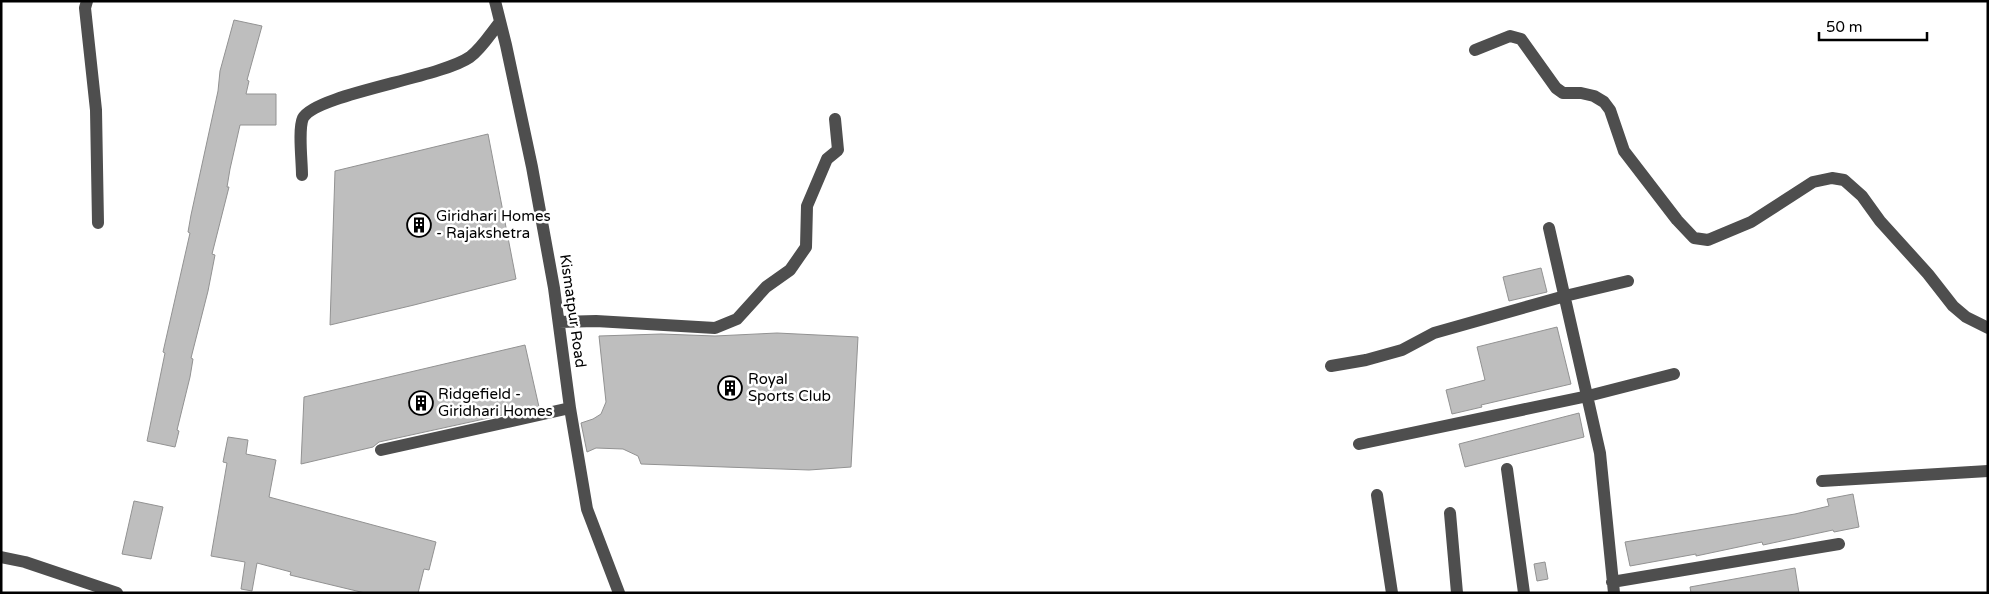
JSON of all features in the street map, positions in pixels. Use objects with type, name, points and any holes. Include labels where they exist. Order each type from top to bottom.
[{"type":"street","points":[[87,1],[85,8],[96,110],[98,223]]},
{"type":"street","name":"Kismatpur Road","points":[[495,1],[532,167],[554,288],[570,408],[587,509],[619,593]]},
{"type":"street","points":[[302,175],[301,131],[302,120],[307,112],[329,101],[402,81],[457,63],[471,56],[500,22]]},
{"type":"street","points":[[1475,50],[1510,36],[1521,39],[1556,88],[1563,93],[1581,93],[1594,96],[1604,102],[1610,110],[1624,151],[1694,238],[1708,240],[1751,222],[1813,182],[1832,178],[1844,180],[1862,196],[1880,221],[1928,274],[1952,306],[1966,317],[1988,328]]},
{"type":"street","points":[[559,322],[596,321],[715,328],[737,319],[766,287],[790,270],[806,247],[806,206],[827,159],[838,150],[834,119]]},
{"type":"street","points":[[1549,228],[1600,453],[1613,588],[1839,544]]},
{"type":"street","points":[[1331,366],[1366,360],[1402,350],[1434,333],[1565,296],[1628,281]]},
{"type":"street","points":[[1359,444],[1588,396],[1674,374]]},
{"type":"street","points":[[381,450],[570,408]]},
{"type":"street","points":[[1507,469],[1524,593]]},
{"type":"street","points":[[1822,481],[1988,471]]},
{"type":"street","points":[[1377,495],[1392,593]]},
{"type":"street","points":[[1450,513],[1457,593]]},
{"type":"street","points":[[1,557],[25,562],[116,593]]},
{"type":"building","points":[[234,20],[262,26],[247,80],[249,81],[246,94],[276,94],[276,125],[240,125],[230,169],[227,187],[229,187],[212,254],[215,255],[208,291],[191,358],[193,359],[190,377],[177,430],[179,431],[175,447],[147,441],[165,353],[163,352],[190,233],[188,232],[191,215],[218,91],[220,71]]},
{"type":"building","name":"Giridhari Homes - Rajakshetra","points":[[488,134],[516,279],[330,325],[335,171]]},
{"type":"building","points":[[1541,268],[1547,292],[1509,301],[1503,277]]},
{"type":"building","points":[[1557,327],[1571,384],[1481,405],[1482,407],[1452,414],[1446,390],[1485,380],[1477,347]]},
{"type":"building","name":"Royal Sports Club","points":[[777,333],[858,337],[851,467],[809,470],[641,464],[638,456],[623,449],[596,448],[587,452],[581,423],[601,414],[606,402],[599,336],[661,334],[715,336]]},
{"type":"building","name":"Ridgefield - Giridhari Homes","points":[[525,345],[539,407],[379,442],[373,447],[301,464],[304,397]]},
{"type":"building","points":[[1579,413],[1584,437],[1465,467],[1459,444]]},
{"type":"building","points":[[228,437],[248,440],[246,454],[276,460],[269,497],[436,542],[429,570],[424,569],[418,593],[365,593],[290,575],[291,572],[257,563],[252,591],[241,589],[245,562],[211,556],[227,463],[223,462]]},
{"type":"building","points":[[1853,494],[1859,527],[1834,532],[1833,530],[1763,545],[1762,542],[1696,556],[1696,554],[1630,566],[1625,542],[1795,514],[1829,506],[1827,499]]},
{"type":"building","points":[[134,501],[163,507],[151,559],[122,554]]},
{"type":"building","points":[[1545,562],[1548,579],[1537,581],[1534,564]]},
{"type":"building","points":[[1795,568],[1799,593],[1691,593],[1690,587]]},
{"type":"place","name":"Giridhari Homes - Rajakshetra","points":[[419,225]]},
{"type":"place","name":"Royal Sports Club","points":[[730,388]]},
{"type":"place","name":"Ridgefield - Giridhari Homes","points":[[421,403]]}]
